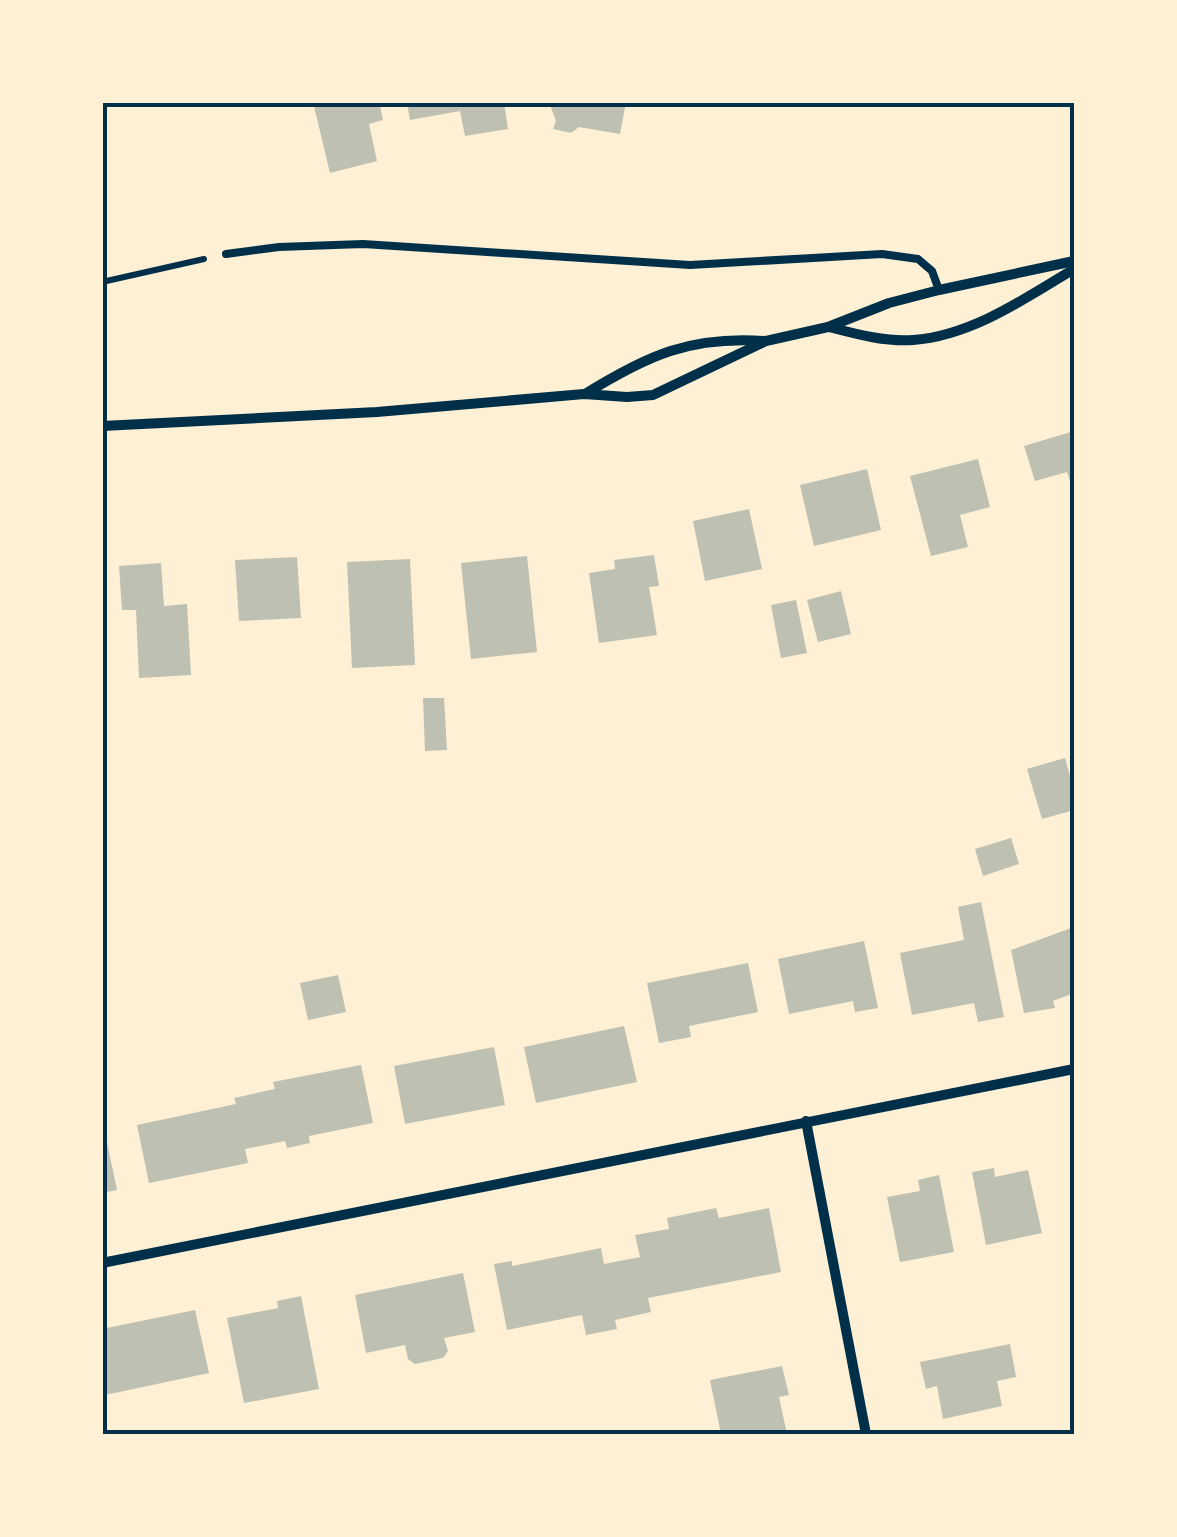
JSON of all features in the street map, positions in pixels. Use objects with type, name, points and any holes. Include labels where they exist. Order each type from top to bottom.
[{"type":"street","points":[[102,426],[377,412],[584,394],[654,395],[766,340],[828,327],[889,303],[938,290],[1074,261]]},
{"type":"street","points":[[828,327],[874,338],[913,340],[942,335],[1000,312],[1074,269]]},
{"type":"street","points":[[584,394],[632,365],[688,344],[726,338],[766,340]]},
{"type":"street","points":[[102,1263],[1074,1069]]},
{"type":"street","points":[[806,1121],[866,1434]]},
{"type":"lane","points":[[226,254],[279,247],[363,244],[676,265],[882,254],[918,259],[932,271],[938,290]]},
{"type":"path","points":[[102,282],[226,254]]},
{"type":"building","points":[[313,102],[379,102],[383,120],[369,124],[377,161],[330,173]]},
{"type":"building","points":[[407,102],[504,102],[508,129],[465,136],[460,111],[410,120]]},
{"type":"building","points":[[549,102],[626,102],[620,134],[579,127],[571,133],[553,129],[556,121]]},
{"type":"building","points":[[1074,431],[1074,493],[1067,472],[1035,481],[1024,446]]},
{"type":"building","points":[[978,459],[990,507],[960,515],[968,547],[931,556],[910,476]]},
{"type":"building","points":[[867,469],[881,530],[814,546],[800,485]]},
{"type":"building","points":[[749,509],[762,569],[705,581],[693,521]]},
{"type":"building","points":[[654,555],[659,586],[649,587],[657,635],[599,643],[589,573],[615,569],[614,560]]},
{"type":"building","points":[[527,556],[537,652],[471,659],[461,563]]},
{"type":"building","points":[[297,557],[301,618],[239,621],[235,560]]},
{"type":"building","points":[[410,559],[415,665],[352,668],[347,562]]},
{"type":"building","points":[[161,563],[164,606],[187,604],[191,675],[139,678],[136,610],[122,610],[119,566]]},
{"type":"building","points":[[841,591],[851,634],[818,642],[807,600]]},
{"type":"building","points":[[796,600],[807,653],[781,658],[771,605]]},
{"type":"building","points":[[423,698],[444,698],[447,750],[425,751]]},
{"type":"building","points":[[1065,758],[1074,791],[1074,810],[1042,819],[1027,769]]},
{"type":"building","points":[[1011,838],[1019,864],[983,876],[975,849]]},
{"type":"building","points":[[981,902],[1004,1017],[978,1022],[974,1003],[912,1015],[900,953],[964,940],[958,907]]},
{"type":"building","points":[[1074,927],[1074,993],[1053,1001],[1055,1008],[1024,1013],[1011,950]]},
{"type":"building","points":[[864,941],[878,1008],[855,1012],[853,1001],[789,1014],[778,959]]},
{"type":"building","points":[[748,963],[758,1012],[689,1026],[691,1037],[659,1043],[647,983]]},
{"type":"building","points":[[338,975],[346,1012],[308,1020],[300,983]]},
{"type":"building","points":[[624,1026],[637,1082],[536,1103],[524,1047]]},
{"type":"building","points":[[494,1047],[505,1105],[405,1124],[394,1066]]},
{"type":"building","points":[[361,1065],[373,1123],[309,1136],[310,1143],[287,1148],[285,1141],[245,1149],[248,1163],[149,1183],[137,1125],[236,1104],[234,1098],[275,1089],[273,1082]]},
{"type":"building","points":[[102,1129],[117,1190],[102,1193]]},
{"type":"building","points":[[994,1168],[995,1177],[1028,1170],[1042,1233],[986,1245],[972,1172]]},
{"type":"building","points":[[939,1175],[954,1252],[900,1262],[887,1197],[920,1191],[918,1180]]},
{"type":"building","points":[[716,1208],[719,1218],[769,1208],[781,1272],[648,1298],[651,1312],[615,1320],[617,1329],[586,1335],[582,1315],[507,1330],[494,1264],[512,1261],[512,1266],[601,1248],[604,1264],[640,1257],[635,1235],[669,1229],[667,1218]]},
{"type":"building","points":[[463,1273],[475,1332],[444,1338],[448,1351],[443,1358],[415,1364],[408,1359],[405,1345],[366,1353],[355,1295]]},
{"type":"building","points":[[301,1296],[319,1389],[244,1403],[227,1318],[278,1308],[277,1301]]},
{"type":"building","points":[[195,1310],[209,1373],[105,1395],[102,1329]]},
{"type":"building","points":[[1010,1344],[1016,1377],[997,1381],[1002,1406],[943,1419],[937,1386],[926,1389],[920,1362]]},
{"type":"building","points":[[782,1366],[789,1395],[779,1397],[787,1434],[721,1434],[710,1380]]}]
